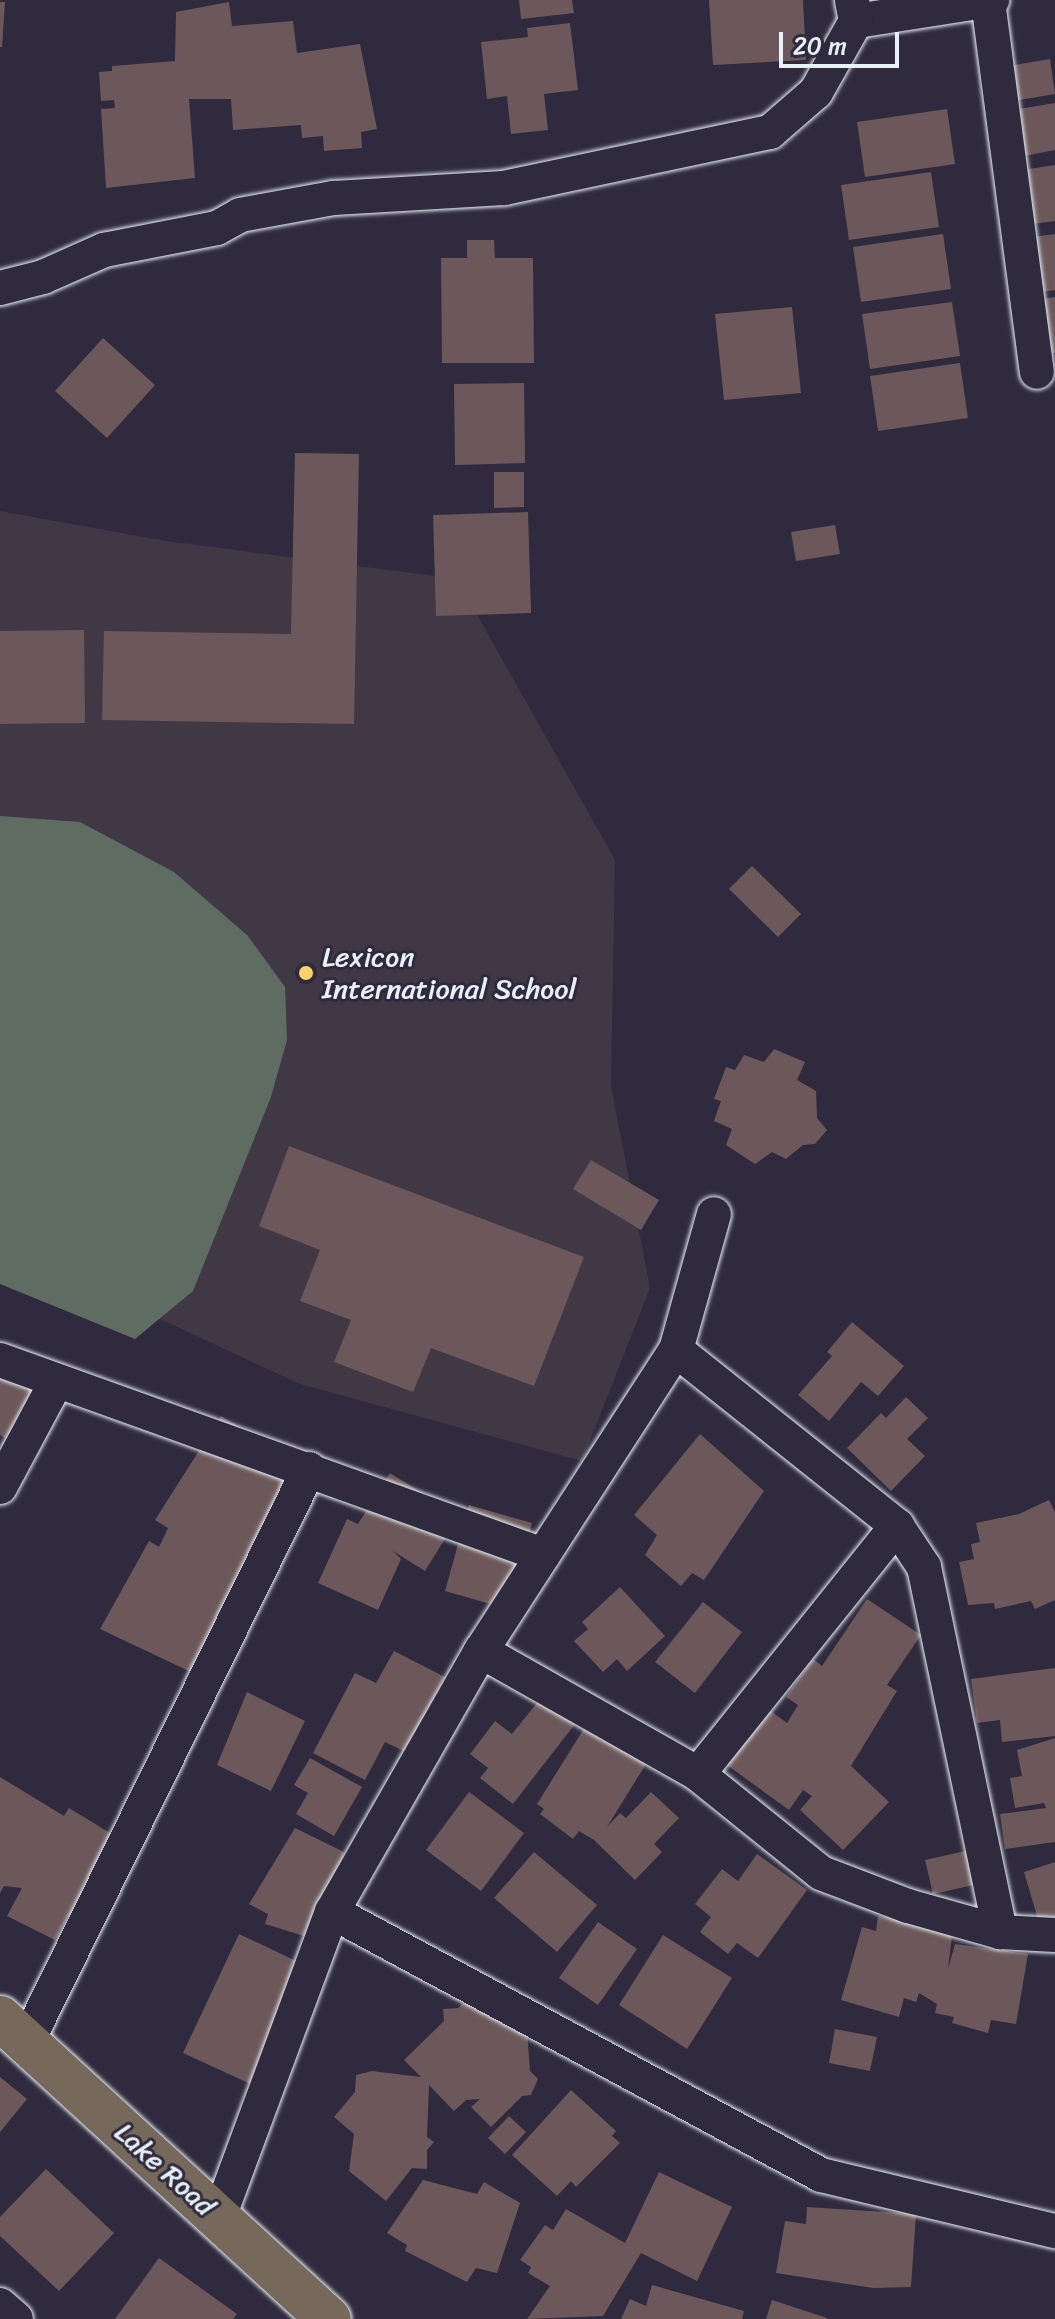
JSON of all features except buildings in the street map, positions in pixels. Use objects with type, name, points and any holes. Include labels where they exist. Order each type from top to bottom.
[{"type":"main road","name":"Lake Road","points":[[13,2031],[329,2319]]},
{"type":"street","points":[[0,288],[43,277],[104,250],[217,228],[240,215],[334,198],[504,188],[770,132],[816,92],[854,10],[990,0],[1037,372]]},
{"type":"street","points":[[219,2217],[332,1912],[481,1651],[676,1350],[714,1214]]},
{"type":"street","points":[[676,1350],[897,1526],[924,1567],[1000,1932]]},
{"type":"street","points":[[0,1360],[543,1555]]},
{"type":"street","points":[[0,1487],[56,1382]]},
{"type":"street","points":[[13,2031],[309,1469]]},
{"type":"street","points":[[698,1774],[897,1526]]},
{"type":"street","points":[[481,1651],[698,1774],[821,1873],[908,1906],[1000,1932],[1055,1935]]},
{"type":"street","points":[[332,1912],[821,2175],[1055,2231]]},
{"type":"street","points":[[0,2305],[16,2319]]},
{"type":"shaded area","name":"Lexicon International School","points":[[0,511],[166,541],[457,579],[615,860],[611,1086],[650,1288],[582,1461],[300,1384],[76,1280],[0,1259]]},
{"type":"green space","points":[[0,816],[80,822],[174,872],[247,935],[285,987],[287,1040],[271,1097],[193,1291],[135,1339],[0,1284]]},
{"type":"place","name":"Lexicon International School","points":[[306,973]]}]
